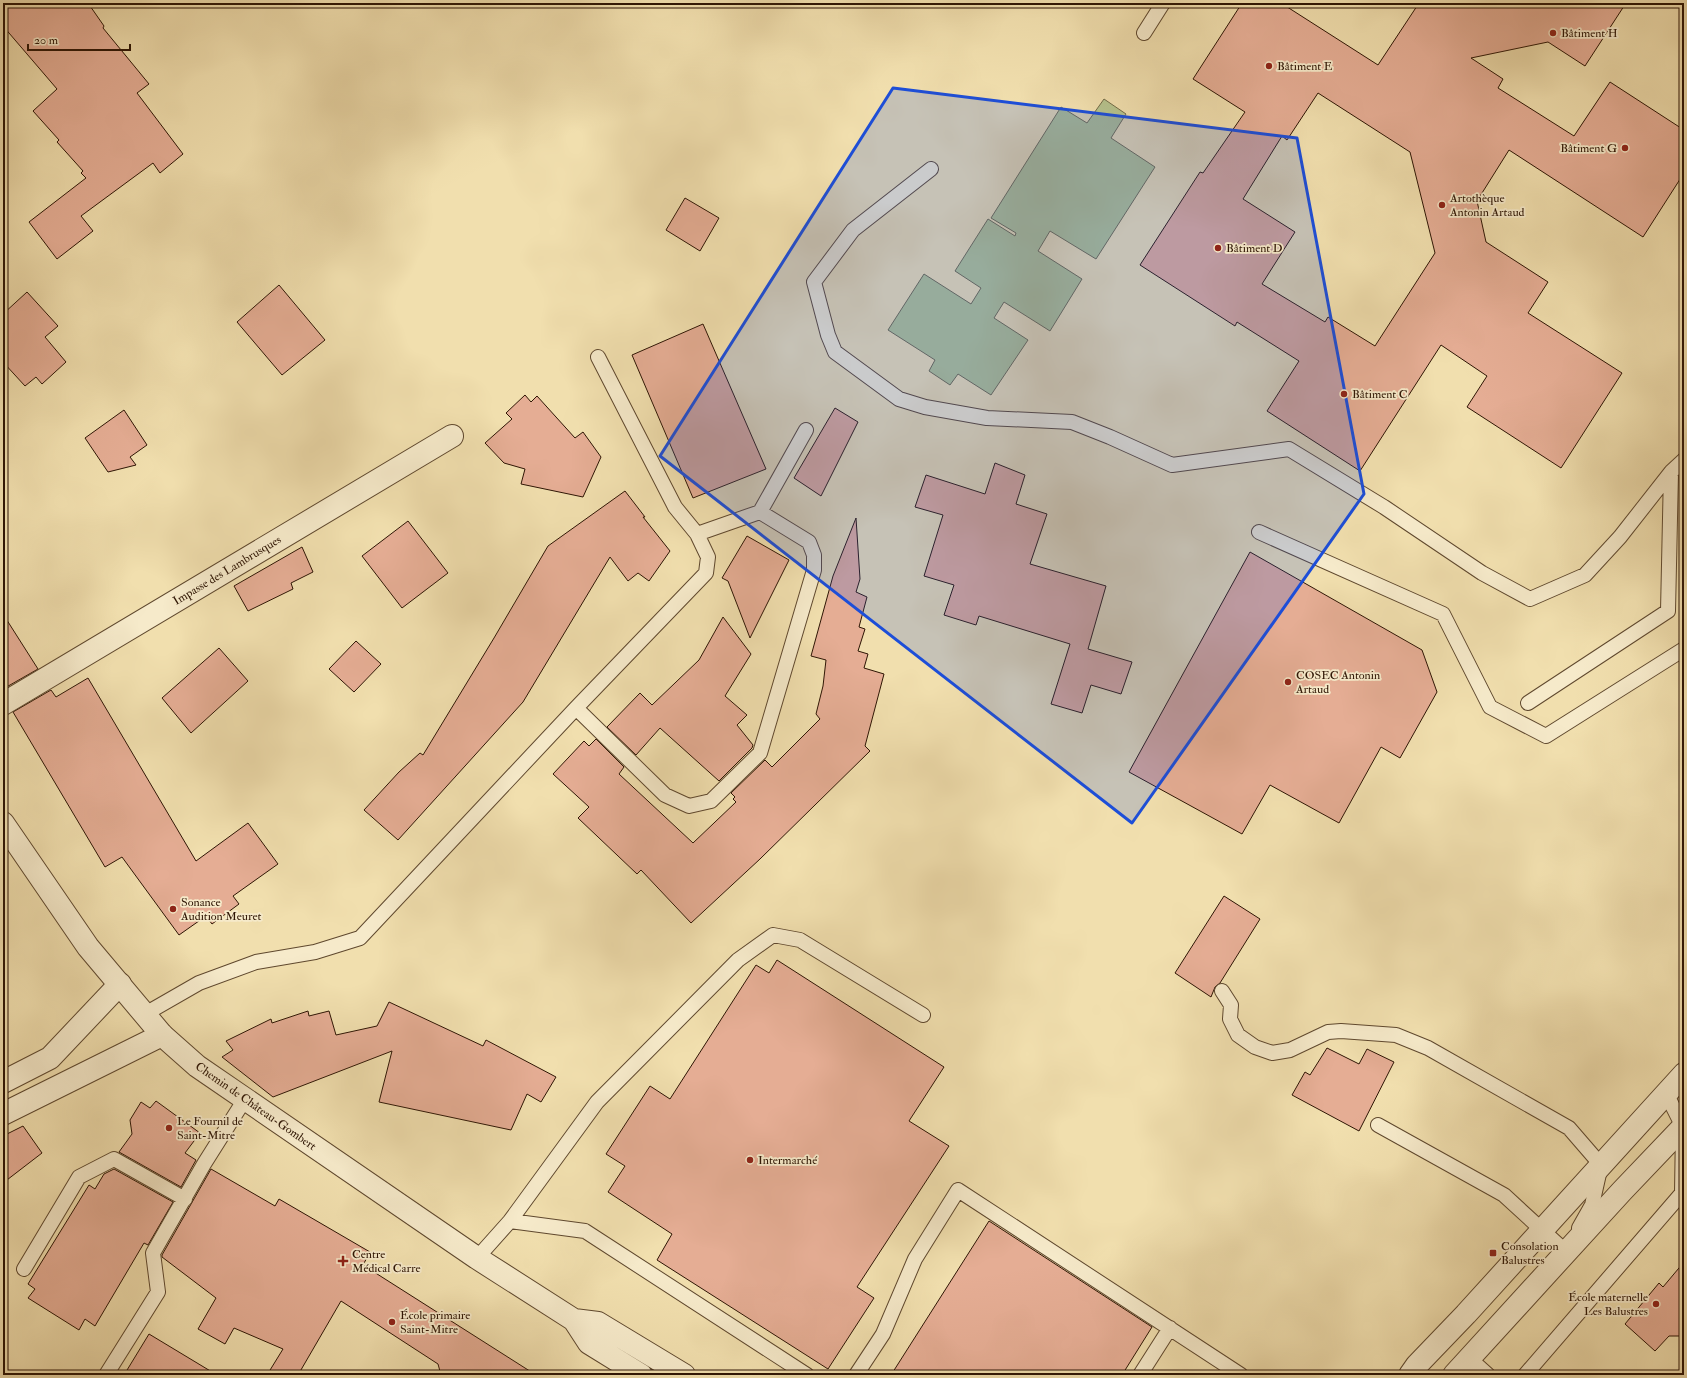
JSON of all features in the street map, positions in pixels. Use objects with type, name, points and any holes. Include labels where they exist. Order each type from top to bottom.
[{"type":"street","name":"Impasse des Lambrusques","points":[[3,704],[452,436]]},
{"type":"street","name":"Chemin de Château-Gombert","points":[[3,823],[88,947],[162,1035],[198,1066],[244,1099],[477,1258],[574,1320],[589,1343],[641,1375]]},
{"type":"street","points":[[3,1082],[50,1058],[120,984]]},
{"type":"street","points":[[3,1114],[162,1035]]},
{"type":"street","points":[[1410,1375],[1417,1365],[1466,1314],[1684,1074]]},
{"type":"street","points":[[1454,1375],[1652,1159],[1684,1127]]},
{"type":"street","name":"Chemin de Château-Gombert","points":[[574,1320],[598,1323],[684,1375]]},
{"type":"lane","points":[[1144,33],[1163,3]]},
{"type":"lane","points":[[931,169],[853,230],[814,282],[828,335],[836,352],[899,399],[925,407],[987,418],[1072,422],[1110,437],[1172,465],[1289,449],[1384,507],[1482,573],[1530,599],[1585,575],[1620,537],[1672,472],[1684,460]]},
{"type":"lane","points":[[145,1014],[198,983],[256,962],[315,952],[360,938],[576,708],[706,573],[708,557],[697,534],[675,507],[598,356]]},
{"type":"lane","points":[[697,534],[760,512],[806,430]]},
{"type":"lane","points":[[1528,703],[1668,611],[1672,472]]},
{"type":"lane","points":[[576,708],[665,795],[689,806],[711,801],[760,754],[814,570],[814,555],[809,542],[760,512]]},
{"type":"lane","points":[[1259,532],[1443,614],[1490,707],[1546,736],[1684,649]]},
{"type":"lane","points":[[477,1258],[510,1221],[597,1102],[738,960],[773,935],[800,940],[923,1016]]},
{"type":"lane","points":[[1222,991],[1231,1005],[1230,1019],[1238,1035],[1255,1047],[1272,1053],[1290,1050],[1328,1032],[1341,1031],[1396,1034],[1428,1048],[1569,1128],[1601,1165],[1592,1205],[1566,1252],[1504,1195],[1378,1125]]},
{"type":"lane","points":[[1525,1375],[1682,1193],[1684,1127],[1666,1093]]},
{"type":"lane","points":[[106,1375],[158,1292],[153,1253],[204,1164],[244,1099]]},
{"type":"lane","points":[[24,1269],[79,1177],[114,1159],[185,1199]]},
{"type":"lane","points":[[856,1375],[883,1334],[915,1259],[958,1190],[1241,1375]]},
{"type":"lane","points":[[510,1221],[585,1231],[807,1375]]},
{"type":"lane","points":[[1140,1375],[1170,1328]]},
{"type":"lane","points":[[1469,1358],[1488,1375]]},
{"type":"highlighted area","points":[[893,88],[1297,138],[1364,494],[1132,823],[660,456]]},
{"type":"green space","points":[[1104,99],[1126,114],[1111,138],[1155,167],[1096,259],[1050,231],[1038,251],[1082,279],[1050,331],[1004,302],[994,318],[1028,340],[991,395],[958,374],[950,385],[929,371],[935,360],[888,330],[924,274],[971,304],[981,288],[955,271],[988,219],[1015,236],[1016,233],[991,218],[1061,107],[1087,123]]},
{"type":"building","points":[[3,3],[88,3],[104,26],[103,28],[149,84],[137,93],[183,154],[160,173],[153,163],[81,216],[93,231],[57,259],[29,222],[86,178],[81,173],[83,171],[57,142],[59,140],[33,111],[57,89],[3,26]]},
{"type":"building","points":[[1242,3],[1281,3],[1378,65],[1419,3],[1626,3],[1585,66],[1548,42],[1471,58],[1503,79],[1498,88],[1574,136],[1610,82],[1684,130],[1684,173],[1643,237],[1509,150],[1477,201],[1486,242],[1548,282],[1528,313],[1622,373],[1561,468],[1467,407],[1487,376],[1441,345],[1360,471],[1267,411],[1299,361],[1237,322],[1235,326],[1140,265],[1200,172],[1203,173],[1245,112],[1193,79]],"holes":[[[1318,93],[1410,152],[1435,253],[1375,346],[1328,317],[1325,322],[1262,284],[1295,232],[1243,199],[1282,136],[1287,140]]]},
{"type":"building","points":[[685,198],[719,218],[700,251],[666,230]]},
{"type":"building","points":[[279,285],[325,340],[282,375],[237,322]]},
{"type":"building","points":[[27,292],[58,326],[45,337],[66,362],[42,384],[36,377],[25,386],[3,362],[3,314]]},
{"type":"building","points":[[703,324],[766,469],[693,498],[632,355]]},
{"type":"building","points":[[525,395],[531,402],[537,396],[575,438],[583,432],[601,457],[583,497],[521,484],[525,469],[504,463],[485,443],[512,419],[506,413]]},
{"type":"building","points":[[835,408],[858,422],[821,496],[794,478]]},
{"type":"building","points":[[124,410],[147,445],[130,457],[136,465],[108,472],[85,438]]},
{"type":"building","points":[[995,463],[1025,475],[1016,504],[1047,514],[1030,564],[1106,586],[1088,649],[1132,662],[1121,694],[1091,685],[1082,713],[1051,704],[1070,644],[979,616],[976,625],[944,615],[954,585],[924,576],[943,515],[915,507],[926,475],[985,494]]},
{"type":"building","points":[[625,491],[670,551],[649,581],[638,573],[628,581],[610,557],[523,702],[398,840],[364,810],[399,772],[420,753],[423,755],[548,546]]},
{"type":"building","points":[[856,518],[860,579],[856,592],[867,597],[859,627],[865,629],[858,651],[868,654],[864,668],[884,674],[865,746],[870,751],[760,859],[691,923],[641,870],[637,874],[578,818],[589,807],[553,774],[584,741],[589,746],[596,739],[624,767],[619,774],[693,843],[736,802],[733,799],[735,797],[731,793],[765,760],[772,767],[820,719],[816,714],[823,686],[826,660],[811,656],[833,576]]},
{"type":"building","points":[[408,521],[448,573],[402,608],[362,556]]},
{"type":"building","points":[[747,536],[789,560],[750,638],[728,581],[722,578]]},
{"type":"building","points":[[302,547],[313,572],[291,583],[293,589],[248,611],[234,586]]},
{"type":"building","name":"COSEC Antonin Artaud","points":[[1250,552],[1422,650],[1437,692],[1400,758],[1381,747],[1339,823],[1270,785],[1242,834],[1129,772]]},
{"type":"building","points":[[3,614],[38,669],[3,689]]},
{"type":"building","points":[[723,617],[751,654],[725,696],[747,715],[737,725],[753,745],[752,748],[719,781],[660,728],[636,755],[607,727],[640,693],[652,705],[699,660]]},
{"type":"building","points":[[356,641],[381,664],[354,692],[329,669]]},
{"type":"building","points":[[219,648],[248,681],[191,733],[162,698]]},
{"type":"building","points":[[88,678],[196,861],[248,823],[278,864],[233,896],[239,904],[212,924],[206,916],[179,935],[122,857],[105,867],[13,712],[51,690],[56,697]]},
{"type":"building","points":[[1224,896],[1260,919],[1220,983],[1215,987],[1211,997],[1175,973]]},
{"type":"building","name":"Intermarché","points":[[777,960],[944,1067],[909,1121],[949,1146],[857,1287],[874,1298],[828,1369],[657,1260],[672,1234],[608,1192],[625,1166],[606,1154],[650,1086],[670,1099],[756,965],[769,973]]},
{"type":"building","points":[[389,1002],[483,1046],[486,1040],[556,1077],[541,1102],[527,1094],[511,1130],[379,1102],[392,1051],[273,1097],[222,1057],[233,1050],[226,1041],[271,1019],[272,1023],[308,1011],[309,1016],[329,1011],[336,1035],[377,1026]]},
{"type":"building","points":[[1327,1048],[1359,1064],[1367,1049],[1394,1062],[1359,1131],[1292,1095],[1305,1072],[1310,1075]]},
{"type":"building","points":[[156,1101],[200,1133],[185,1153],[196,1160],[181,1187],[119,1152],[132,1134],[130,1120],[141,1102],[150,1108]]},
{"type":"building","points":[[23,1126],[42,1153],[3,1183],[3,1136]]},
{"type":"building","points":[[114,1169],[173,1202],[148,1245],[144,1243],[95,1326],[85,1319],[79,1330],[28,1298],[35,1289],[28,1284],[89,1185],[95,1189],[104,1174]]},
{"type":"building","points":[[211,1169],[275,1206],[279,1199],[370,1252],[363,1265],[536,1375],[441,1375],[438,1364],[341,1301],[298,1375],[267,1375],[283,1349],[234,1328],[225,1344],[198,1329],[216,1298],[162,1257]]},
{"type":"building","points":[[989,1221],[1152,1327],[1122,1375],[891,1375]]},
{"type":"building","points":[[1684,1262],[1684,1336],[1669,1336],[1655,1351],[1625,1324],[1659,1283],[1663,1287]]},
{"type":"building","points":[[149,1334],[217,1375],[124,1375]]},
{"type":"place","name":"Bâtiment H","points":[[1553,33]]},
{"type":"place","name":"Bâtiment E","points":[[1269,66]]},
{"type":"place","name":"Bâtiment G","points":[[1625,148]]},
{"type":"place","name":"Artothèque Antonin Artaud","points":[[1442,205]]},
{"type":"place","name":"Bâtiment D","points":[[1218,248]]},
{"type":"place","name":"Bâtiment C","points":[[1344,394]]},
{"type":"place","name":"COSEC Antonin Artaud","points":[[1288,682]]},
{"type":"place","name":"Sonance Audition Meuret","points":[[173,909]]},
{"type":"place","name":"Le Fournil de Saint-Mitre","points":[[169,1128]]},
{"type":"place","name":"Intermarché","points":[[750,1160]]},
{"type":"place","name":"Consolation Balustres","points":[[1493,1253]]},
{"type":"place","name":"Centre Médical Carre","points":[[343,1261]]},
{"type":"place","name":"École maternelle Les Balustres","points":[[1656,1304]]},
{"type":"place","name":"École primaire Saint-Mitre","points":[[392,1322]]}]
